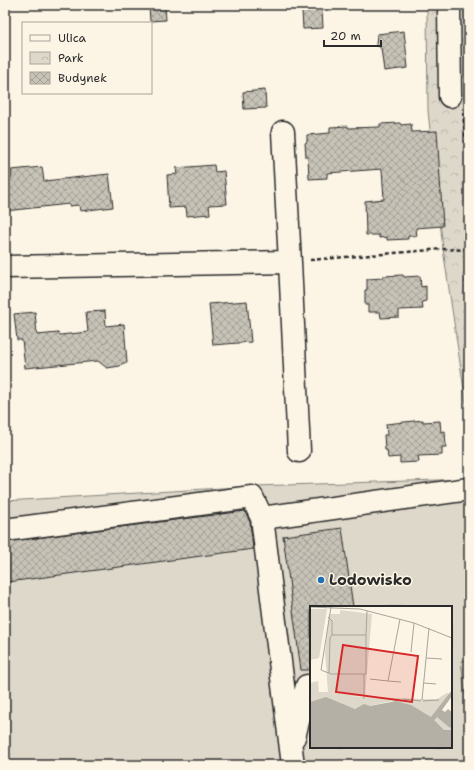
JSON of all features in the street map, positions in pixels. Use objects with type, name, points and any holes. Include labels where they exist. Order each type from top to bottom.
[{"type":"street","points":[[449,5],[450,96]]},
{"type":"street","points":[[283,132],[299,452]]},
{"type":"street","points":[[5,267],[290,262]]},
{"type":"street","points":[[262,518],[469,490]]},
{"type":"street","points":[[5,530],[252,497],[262,518],[292,758]]},
{"type":"street","points":[[292,758],[306,686]]},
{"type":"path","points":[[469,237],[466,282],[469,305]]},
{"type":"path","points":[[290,262],[443,249],[469,250]]},
{"type":"green space","points":[[427,5],[469,5],[469,423],[443,249],[428,111]]},
{"type":"green space","points":[[469,479],[469,660],[461,661],[469,724],[469,765],[5,765],[5,501],[255,486]]},
{"type":"green space","points":[[469,660],[469,724],[461,661]]},
{"type":"building","points":[[149,6],[165,6],[166,20],[150,21]]},
{"type":"building","points":[[322,9],[323,28],[303,29],[302,11]]},
{"type":"building","points":[[404,31],[408,68],[384,71],[381,48],[376,45],[377,34]]},
{"type":"building","points":[[265,90],[266,108],[244,109],[243,92]]},
{"type":"building","points":[[400,123],[401,125],[411,124],[412,132],[437,131],[443,226],[416,228],[417,236],[408,236],[408,239],[387,240],[387,237],[379,238],[379,235],[366,235],[365,201],[384,199],[382,169],[327,173],[327,178],[309,179],[308,157],[306,157],[305,143],[307,142],[307,135],[330,133],[330,127],[380,127],[380,124]]},
{"type":"building","points":[[214,165],[215,172],[224,171],[227,204],[209,205],[210,214],[187,216],[186,207],[169,208],[167,175],[177,174],[176,168]]},
{"type":"building","points":[[42,167],[44,181],[109,174],[113,207],[80,211],[79,205],[69,206],[69,204],[5,211],[5,178],[12,177],[11,170]]},
{"type":"building","points":[[403,275],[404,277],[420,276],[421,287],[426,286],[426,301],[422,302],[423,309],[399,310],[399,317],[381,318],[380,312],[368,312],[368,305],[365,305],[367,279],[383,278],[383,276]]},
{"type":"building","points":[[247,301],[251,342],[213,345],[209,304]]},
{"type":"building","points":[[105,311],[106,326],[124,324],[127,363],[123,363],[120,366],[107,368],[98,361],[25,368],[22,340],[17,340],[14,314],[35,312],[37,335],[58,333],[60,335],[88,332],[86,312]]},
{"type":"building","points":[[423,420],[423,422],[440,421],[441,432],[445,431],[446,447],[442,447],[442,455],[418,456],[419,462],[400,463],[400,457],[388,458],[387,450],[385,450],[384,435],[387,435],[386,424]]},
{"type":"building","points":[[245,511],[250,522],[253,549],[8,582],[5,542]]},
{"type":"building","points":[[342,528],[353,606],[310,606],[310,670],[301,670],[283,536]]},
{"type":"place","name":"Lodowisko","points":[[321,580]]}]
